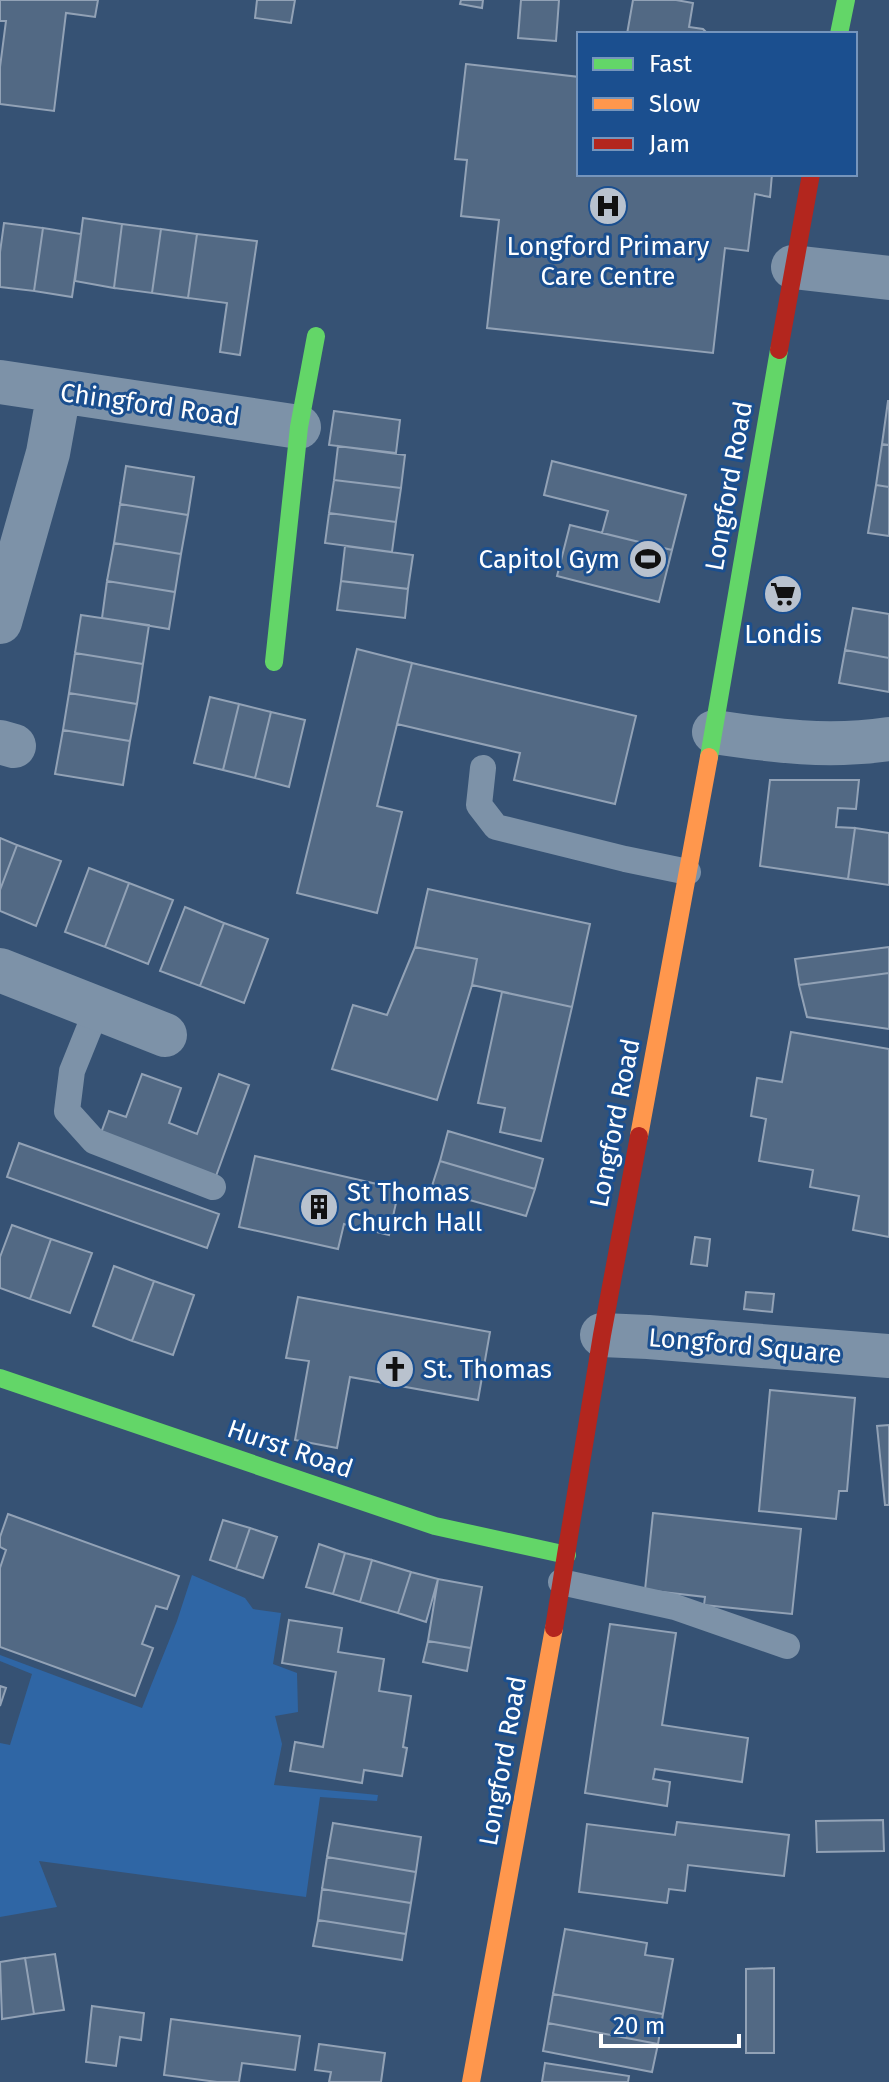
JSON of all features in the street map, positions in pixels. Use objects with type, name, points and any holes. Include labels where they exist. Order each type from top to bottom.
[{"type":"main road","points":[[839,32],[846,0]]},
{"type":"main road","name":"Longford Road","points":[[471,2082],[567,1555],[602,1335],[714,732],[811,176]]},
{"type":"main road","points":[[274,662],[299,427],[316,336]]},
{"type":"main road","name":"Hurst Road","points":[[0,1378],[435,1526],[567,1555]]},
{"type":"street","points":[[793,267],[889,278]]},
{"type":"street","name":"Chingford Road","points":[[0,382],[299,427]]},
{"type":"street","points":[[0,622],[48,453],[59,392]]},
{"type":"street","points":[[714,732],[808,744],[889,739]]},
{"type":"street","points":[[0,970],[165,1035]]},
{"type":"street","name":"Longford Square","points":[[602,1335],[889,1356]]},
{"type":"lane","points":[[483,768],[479,805],[496,827],[688,872]]},
{"type":"lane","points":[[97,1009],[72,1071],[67,1111],[94,1141],[213,1187]]},
{"type":"lane","points":[[561,1582],[675,1607],[787,1646]]},
{"type":"shaded area","points":[[192,1575],[245,1598],[253,1609],[281,1613],[273,1664],[297,1673],[298,1712],[275,1716],[282,1744],[274,1785],[378,1795],[377,1801],[320,1797],[306,1897],[39,1861],[57,1907],[0,1917],[0,1743],[10,1745],[32,1674],[0,1661],[0,1655],[142,1708]]},
{"type":"building","points":[[0,0],[98,0],[95,17],[66,13],[54,111],[0,104],[0,67],[6,21],[0,21]]},
{"type":"building","points":[[257,0],[295,0],[291,23],[255,18]]},
{"type":"building","points":[[461,0],[483,0],[482,8],[460,4]]},
{"type":"building","points":[[521,0],[559,0],[556,41],[518,38]]},
{"type":"building","points":[[633,0],[676,0],[693,3],[689,27],[706,32],[627,32]]},
{"type":"building","name":"Longford Primary Care Centre","points":[[466,64],[577,77],[577,176],[772,176],[770,197],[755,194],[748,251],[725,248],[713,353],[487,328],[499,220],[461,216],[467,160],[455,159]]},
{"type":"building","points":[[83,218],[122,224],[114,288],[75,281]]},
{"type":"building","points":[[4,223],[43,228],[34,291],[0,287]]},
{"type":"building","points":[[122,224],[161,229],[152,293],[114,288]]},
{"type":"building","points":[[43,228],[81,234],[72,297],[34,291]]},
{"type":"building","points":[[161,229],[197,234],[188,298],[152,293]]},
{"type":"building","points":[[197,234],[257,241],[240,355],[220,352],[227,303],[188,298]]},
{"type":"building","points":[[889,401],[889,445],[882,444]]},
{"type":"building","points":[[334,411],[400,420],[396,453],[329,445]]},
{"type":"building","points":[[882,444],[889,445],[889,487],[876,485]]},
{"type":"building","points":[[338,446],[405,455],[401,488],[334,480]]},
{"type":"building","points":[[552,461],[686,495],[672,550],[602,533],[608,511],[544,495]]},
{"type":"building","points":[[126,466],[194,477],[188,515],[120,504]]},
{"type":"building","points":[[334,480],[401,488],[396,522],[329,513]]},
{"type":"building","points":[[876,485],[889,487],[889,536],[868,533]]},
{"type":"building","points":[[120,504],[188,515],[181,554],[114,543]]},
{"type":"building","points":[[329,513],[396,522],[392,552],[325,543]]},
{"type":"building","points":[[570,525],[672,550],[659,602],[557,576]]},
{"type":"building","points":[[114,543],[181,554],[175,592],[107,581]]},
{"type":"building","points":[[345,546],[413,555],[408,589],[341,581]]},
{"type":"building","points":[[107,581],[175,592],[169,629],[102,618]]},
{"type":"building","points":[[341,581],[408,589],[405,618],[337,610]]},
{"type":"building","points":[[853,608],[889,614],[889,658],[845,650]]},
{"type":"building","points":[[81,615],[149,625],[143,664],[75,653]]},
{"type":"building","points":[[357,649],[412,663],[377,806],[402,812],[377,913],[297,893]]},
{"type":"building","points":[[845,650],[889,658],[889,692],[839,683]]},
{"type":"building","points":[[75,653],[143,664],[137,704],[69,693]]},
{"type":"building","points":[[412,663],[636,716],[615,804],[514,780],[520,753],[397,724]]},
{"type":"building","points":[[69,693],[137,704],[130,741],[63,730]]},
{"type":"building","points":[[210,697],[239,704],[223,770],[194,763]]},
{"type":"building","points":[[239,704],[271,712],[255,778],[223,770]]},
{"type":"building","points":[[271,712],[305,720],[289,787],[255,778]]},
{"type":"building","points":[[63,730],[130,741],[123,785],[55,774]]},
{"type":"building","points":[[770,780],[859,780],[856,809],[838,808],[836,827],[855,828],[848,879],[760,866]]},
{"type":"building","points":[[855,828],[889,833],[889,885],[848,879]]},
{"type":"building","points":[[0,838],[17,845],[0,890]]},
{"type":"building","points":[[17,845],[61,861],[36,926],[0,911],[0,890]]},
{"type":"building","points":[[89,868],[129,883],[105,947],[65,932]]},
{"type":"building","points":[[129,883],[173,900],[148,964],[105,947]]},
{"type":"building","points":[[428,889],[590,924],[572,1007],[472,985],[477,959],[415,947]]},
{"type":"building","points":[[185,907],[224,923],[200,986],[160,971]]},
{"type":"building","points":[[224,923],[268,939],[244,1003],[200,986]]},
{"type":"building","points":[[415,947],[477,959],[437,1100],[332,1069],[353,1005],[387,1015]]},
{"type":"building","points":[[889,947],[889,973],[799,985],[795,959]]},
{"type":"building","points":[[889,973],[889,1029],[807,1017],[799,985]]},
{"type":"building","points":[[502,992],[572,1007],[541,1141],[500,1132],[505,1108],[478,1103]]},
{"type":"building","points":[[791,1032],[889,1049],[889,1237],[853,1230],[859,1196],[810,1187],[813,1170],[759,1161],[766,1119],[751,1116],[757,1078],[782,1082]]},
{"type":"building","points":[[142,1074],[181,1088],[169,1123],[197,1134],[219,1074],[249,1085],[216,1176],[101,1133],[109,1111],[126,1117]]},
{"type":"building","points":[[448,1131],[543,1159],[535,1189],[440,1161]]},
{"type":"building","points":[[19,1143],[219,1214],[207,1248],[7,1177]]},
{"type":"building","name":"St Thomas Church Hall","points":[[255,1156],[399,1189],[389,1235],[344,1224],[338,1249],[239,1227]]},
{"type":"building","points":[[440,1161],[535,1189],[526,1216],[431,1189]]},
{"type":"building","points":[[12,1225],[51,1239],[30,1299],[0,1288],[0,1257]]},
{"type":"building","points":[[695,1237],[710,1239],[707,1266],[691,1264]]},
{"type":"building","points":[[51,1239],[92,1253],[70,1313],[30,1299]]},
{"type":"building","points":[[114,1266],[154,1281],[132,1341],[93,1326]]},
{"type":"building","points":[[154,1281],[194,1295],[173,1355],[132,1341]]},
{"type":"building","points":[[746,1292],[774,1294],[772,1312],[744,1309]]},
{"type":"building","name":"St. Thomas","points":[[298,1297],[490,1332],[478,1400],[350,1377],[337,1448],[295,1440],[309,1361],[286,1358]]},
{"type":"building","points":[[770,1390],[855,1398],[847,1491],[839,1491],[836,1519],[759,1511]]},
{"type":"building","points":[[889,1425],[889,1505],[885,1505],[877,1426]]},
{"type":"building","points":[[653,1513],[801,1529],[792,1614],[704,1605],[705,1597],[645,1590]]},
{"type":"building","points":[[8,1514],[179,1576],[167,1609],[156,1606],[142,1644],[153,1648],[135,1696],[0,1647],[0,1568],[6,1550],[0,1547],[0,1537]]},
{"type":"building","points":[[223,1520],[250,1528],[236,1569],[210,1560]]},
{"type":"building","points":[[250,1528],[277,1537],[263,1578],[236,1569]]},
{"type":"building","points":[[319,1544],[345,1553],[333,1594],[306,1587]]},
{"type":"building","points":[[345,1553],[372,1560],[360,1602],[333,1594]]},
{"type":"building","points":[[372,1560],[411,1572],[398,1613],[360,1602]]},
{"type":"building","points":[[411,1572],[438,1579],[426,1622],[398,1613]]},
{"type":"building","points":[[438,1579],[482,1587],[471,1648],[428,1641]]},
{"type":"building","points":[[289,1620],[342,1628],[338,1652],[384,1659],[379,1691],[411,1696],[402,1776],[364,1770],[362,1783],[290,1771],[295,1742],[323,1747],[336,1672],[282,1663]]},
{"type":"building","points":[[610,1624],[676,1633],[662,1725],[748,1738],[742,1782],[655,1769],[653,1779],[670,1782],[667,1806],[585,1793]]},
{"type":"building","points":[[428,1641],[471,1648],[467,1671],[423,1662]]},
{"type":"building","points":[[0,1686],[6,1688],[0,1706]]},
{"type":"building","points":[[883,1820],[884,1851],[817,1852],[816,1821]]},
{"type":"building","points":[[677,1822],[789,1835],[784,1876],[688,1865],[685,1891],[669,1889],[667,1903],[579,1892],[587,1824],[675,1835]]},
{"type":"building","points":[[333,1823],[421,1837],[416,1872],[327,1857]]},
{"type":"building","points":[[327,1857],[416,1872],[411,1903],[322,1889]]},
{"type":"building","points":[[322,1889],[411,1903],[406,1934],[318,1920]]},
{"type":"building","points":[[318,1920],[406,1934],[402,1960],[313,1946]]},
{"type":"building","points":[[565,1929],[647,1943],[645,1955],[673,1959],[663,2014],[553,1994]]},
{"type":"building","points":[[55,1954],[64,2010],[34,2014],[25,1958]]},
{"type":"building","points":[[25,1958],[34,2014],[2,2019],[0,1962]]},
{"type":"building","points":[[774,1968],[774,2053],[746,2053],[746,1969]]},
{"type":"building","points":[[553,1994],[663,2014],[658,2044],[548,2023]]},
{"type":"building","points":[[92,2006],[144,2013],[141,2040],[120,2037],[116,2066],[86,2062]]},
{"type":"building","points":[[171,2019],[300,2036],[295,2070],[242,2063],[239,2082],[164,2075]]},
{"type":"building","points":[[548,2023],[658,2044],[652,2072],[543,2051]]},
{"type":"building","points":[[319,2044],[385,2053],[381,2082],[329,2082],[331,2072],[315,2070]]},
{"type":"building","points":[[545,2063],[629,2076],[628,2082],[542,2082]]},
{"type":"traffic: fast","points":[[839,32],[846,0]]},
{"type":"traffic: fast","points":[[274,662],[299,427],[316,336]]},
{"type":"traffic: fast","points":[[709,757],[779,350]]},
{"type":"traffic: fast","points":[[0,1378],[435,1526],[567,1555]]},
{"type":"traffic: slow","points":[[639,1136],[709,757]]},
{"type":"traffic: slow","points":[[471,2082],[554,1628]]},
{"type":"traffic: jam","points":[[779,350],[811,176]]},
{"type":"traffic: jam","points":[[554,1628],[602,1335],[639,1136]]},
{"type":"place","name":"Longford Primary Care Centre","points":[[608,206]]},
{"type":"place","name":"Capitol Gym","points":[[648,559]]},
{"type":"place","name":"Londis","points":[[783,594]]},
{"type":"place","name":"St Thomas Church Hall","points":[[319,1207]]},
{"type":"place","name":"St. Thomas","points":[[395,1369]]}]
